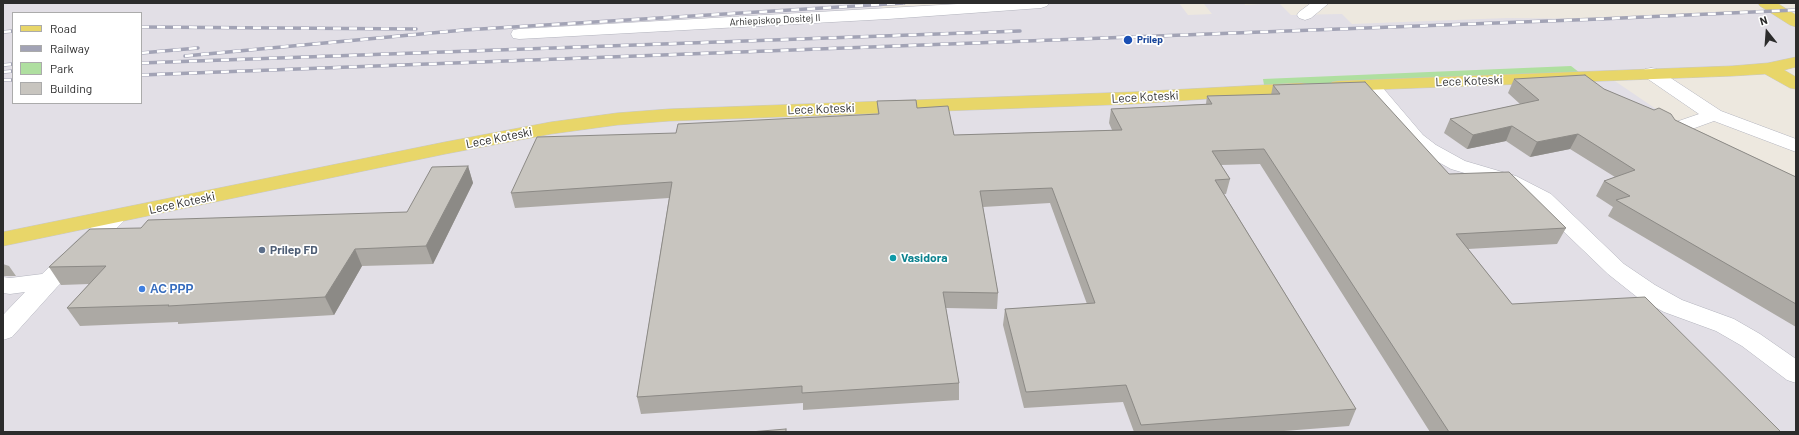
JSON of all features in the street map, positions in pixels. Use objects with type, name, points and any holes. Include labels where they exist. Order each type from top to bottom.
[{"type":"main road","points":[[1766,3],[1794,19]]},
{"type":"main road","name":"Lece Koteski","points":[[3,239],[445,148],[551,128],[617,119],[669,115],[1132,98],[1371,85],[1651,74],[1768,68],[1796,62]]},
{"type":"main road","points":[[1768,68],[1796,84]]},
{"type":"street","name":"Arhiepiskop Dositej II","points":[[518,34],[888,14],[1041,3]]},
{"type":"street","points":[[1305,15],[1321,3]]},
{"type":"street","points":[[1651,74],[1714,115],[1796,146]]},
{"type":"street","points":[[1371,85],[1416,139],[1429,149],[1458,165],[1509,180],[1543,199],[1616,269],[1646,291],[1673,306],[1725,325],[1751,340],[1796,373]]},
{"type":"street","points":[[1674,129],[1714,115]]},
{"type":"street","points":[[3,331],[49,281],[115,217]]},
{"type":"street","points":[[3,285],[10,286],[49,281]]},
{"type":"shaded area","points":[[3,3],[878,3],[888,14],[1041,3],[1179,3],[1188,15],[1212,14],[1204,4],[1244,3],[1245,5],[1279,3],[1291,15],[1342,14],[1352,24],[1507,18],[1600,19],[1779,10],[1796,22],[1796,62],[1606,75],[1659,111],[1796,196],[1796,432],[3,432]]},
{"type":"green space","points":[[1571,66],[1584,76],[1265,91],[1263,79]]},
{"type":"building","points":[[1585,75],[1604,89],[1654,110],[1659,108],[1671,114],[1675,120],[1796,177],[1796,304],[1616,200],[1630,196],[1604,181],[1635,170],[1578,134],[1537,142],[1512,126],[1473,135],[1450,119],[1539,100],[1514,79]]},
{"type":"building","points":[[1365,82],[1449,174],[1509,172],[1566,228],[1456,234],[1512,304],[1645,297],[1781,432],[1449,432],[1264,149],[1212,151],[1230,179],[1215,180],[1356,409],[1141,425],[1126,385],[1026,392],[1005,309],[1095,303],[1052,188],[980,191],[998,293],[943,292],[959,383],[802,393],[802,386],[637,397],[672,182],[511,193],[537,137],[676,133],[678,124],[879,114],[877,101],[916,100],[917,108],[948,106],[954,135],[1122,130],[1111,109],[1212,104],[1207,96],[1280,94],[1273,85]]},
{"type":"building","points":[[468,166],[426,246],[355,249],[325,297],[168,306],[169,305],[67,308],[106,266],[49,267],[90,229],[141,228],[148,220],[407,212],[432,167]]},
{"type":"building","points":[[786,429],[786,432],[750,432]]},
{"type":"railway","points":[[185,56],[464,30],[904,3]]},
{"type":"railway","points":[[142,75],[1600,19],[1796,10]]},
{"type":"railway","points":[[142,27],[416,29]]},
{"type":"railway","points":[[3,32],[12,31]]},
{"type":"railway","points":[[142,63],[1020,31]]},
{"type":"railway","points":[[142,53],[198,48]]},
{"type":"railway","points":[[3,65],[12,64]]},
{"type":"railway","points":[[3,72],[12,71]]},
{"type":"railway","points":[[3,80],[12,80]]},
{"type":"place","name":"Prilep","points":[[1128,40]]},
{"type":"place","name":"Prilep FD","points":[[262,250]]},
{"type":"place","name":"Vasidora","points":[[893,258]]},
{"type":"place","name":"АС РРР","points":[[142,289]]}]
